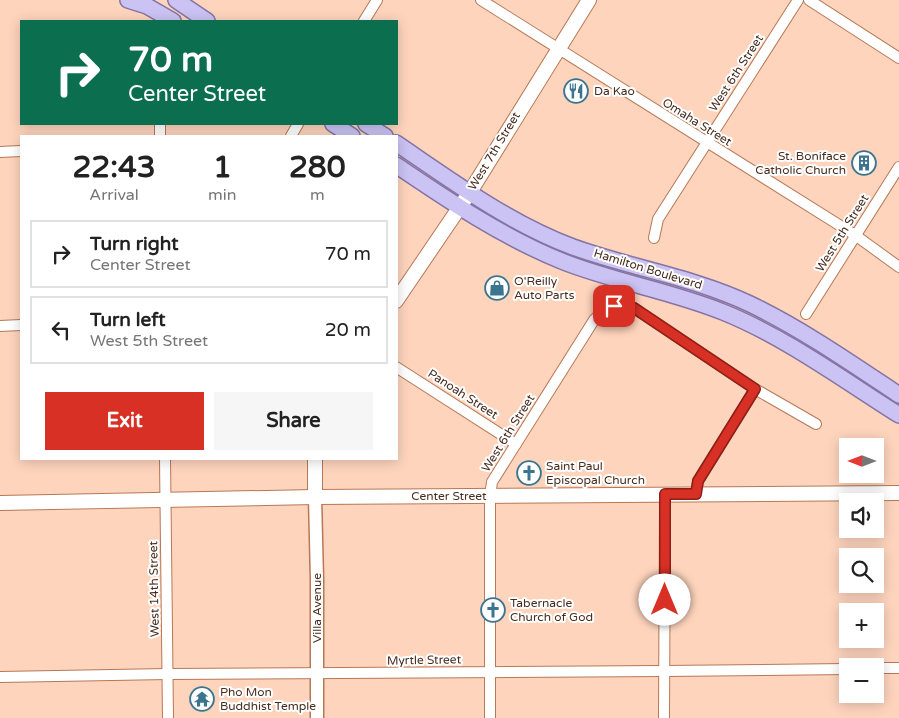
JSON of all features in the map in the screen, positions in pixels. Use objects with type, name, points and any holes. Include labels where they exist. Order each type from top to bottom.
[{"type":"main road","points":[[128,0],[164,14],[170,0]]},
{"type":"main road","points":[[176,0],[206,20]]},
{"type":"main road","name":"West 7th Street","points":[[398,298],[470,192],[589,0]]},
{"type":"main road","points":[[335,125],[350,135]]},
{"type":"main road","points":[[368,125],[383,135]]},
{"type":"main road","name":"Hamilton Boulevard","points":[[398,144],[470,192],[536,230],[573,246],[705,286],[749,304],[799,331],[899,395]]},
{"type":"main road","name":"Hamilton Boulevard","points":[[398,166],[521,242],[563,261],[701,304],[756,327],[899,415]]},
{"type":"main road","points":[[314,460],[315,497]]},
{"type":"main road","name":"Center Street","points":[[0,503],[315,497],[899,493]]},
{"type":"street","points":[[365,20],[377,0]]},
{"type":"street","name":"Omaha Street","points":[[481,0],[855,235],[899,267]]},
{"type":"street","name":"West 6th Street","points":[[654,238],[658,219],[798,0]]},
{"type":"street","points":[[809,0],[899,58]]},
{"type":"street","points":[[0,152],[20,151]]},
{"type":"street","name":"West 5th Street","points":[[806,314],[899,167]]},
{"type":"street","name":"West 6th Street","points":[[490,718],[490,496],[492,482],[594,320],[604,309],[614,306],[634,308],[755,389]]},
{"type":"street","points":[[0,326],[20,325]]},
{"type":"street","name":"Panoah Street","points":[[398,368],[516,444]]},
{"type":"street","points":[[696,494],[698,481],[755,389],[816,424]]},
{"type":"street","name":"West 14th Street","points":[[165,460],[168,718]]},
{"type":"street","points":[[664,718],[665,494]]},
{"type":"street","name":"Villa Avenue","points":[[315,497],[317,718]]},
{"type":"street","points":[[884,668],[899,668]]},
{"type":"street","name":"Myrtle Street","points":[[0,677],[839,669]]},
{"type":"place","name":"Da Kao","points":[[576,91]]},
{"type":"place","name":"St. Boniface Catholic Church","points":[[864,163]]},
{"type":"place","name":"O'Reilly Auto Parts","points":[[497,288]]},
{"type":"place","name":"Saint Paul Episcopal Church","points":[[529,473]]},
{"type":"place","name":"Tabernacle Church of God","points":[[493,610]]},
{"type":"place","name":"Pho Mon Buddhist Temple","points":[[202,699]]},
{"type":"route","points":[[614,306],[634,308],[755,389],[698,481],[696,494],[665,494],[665,600]]}]
